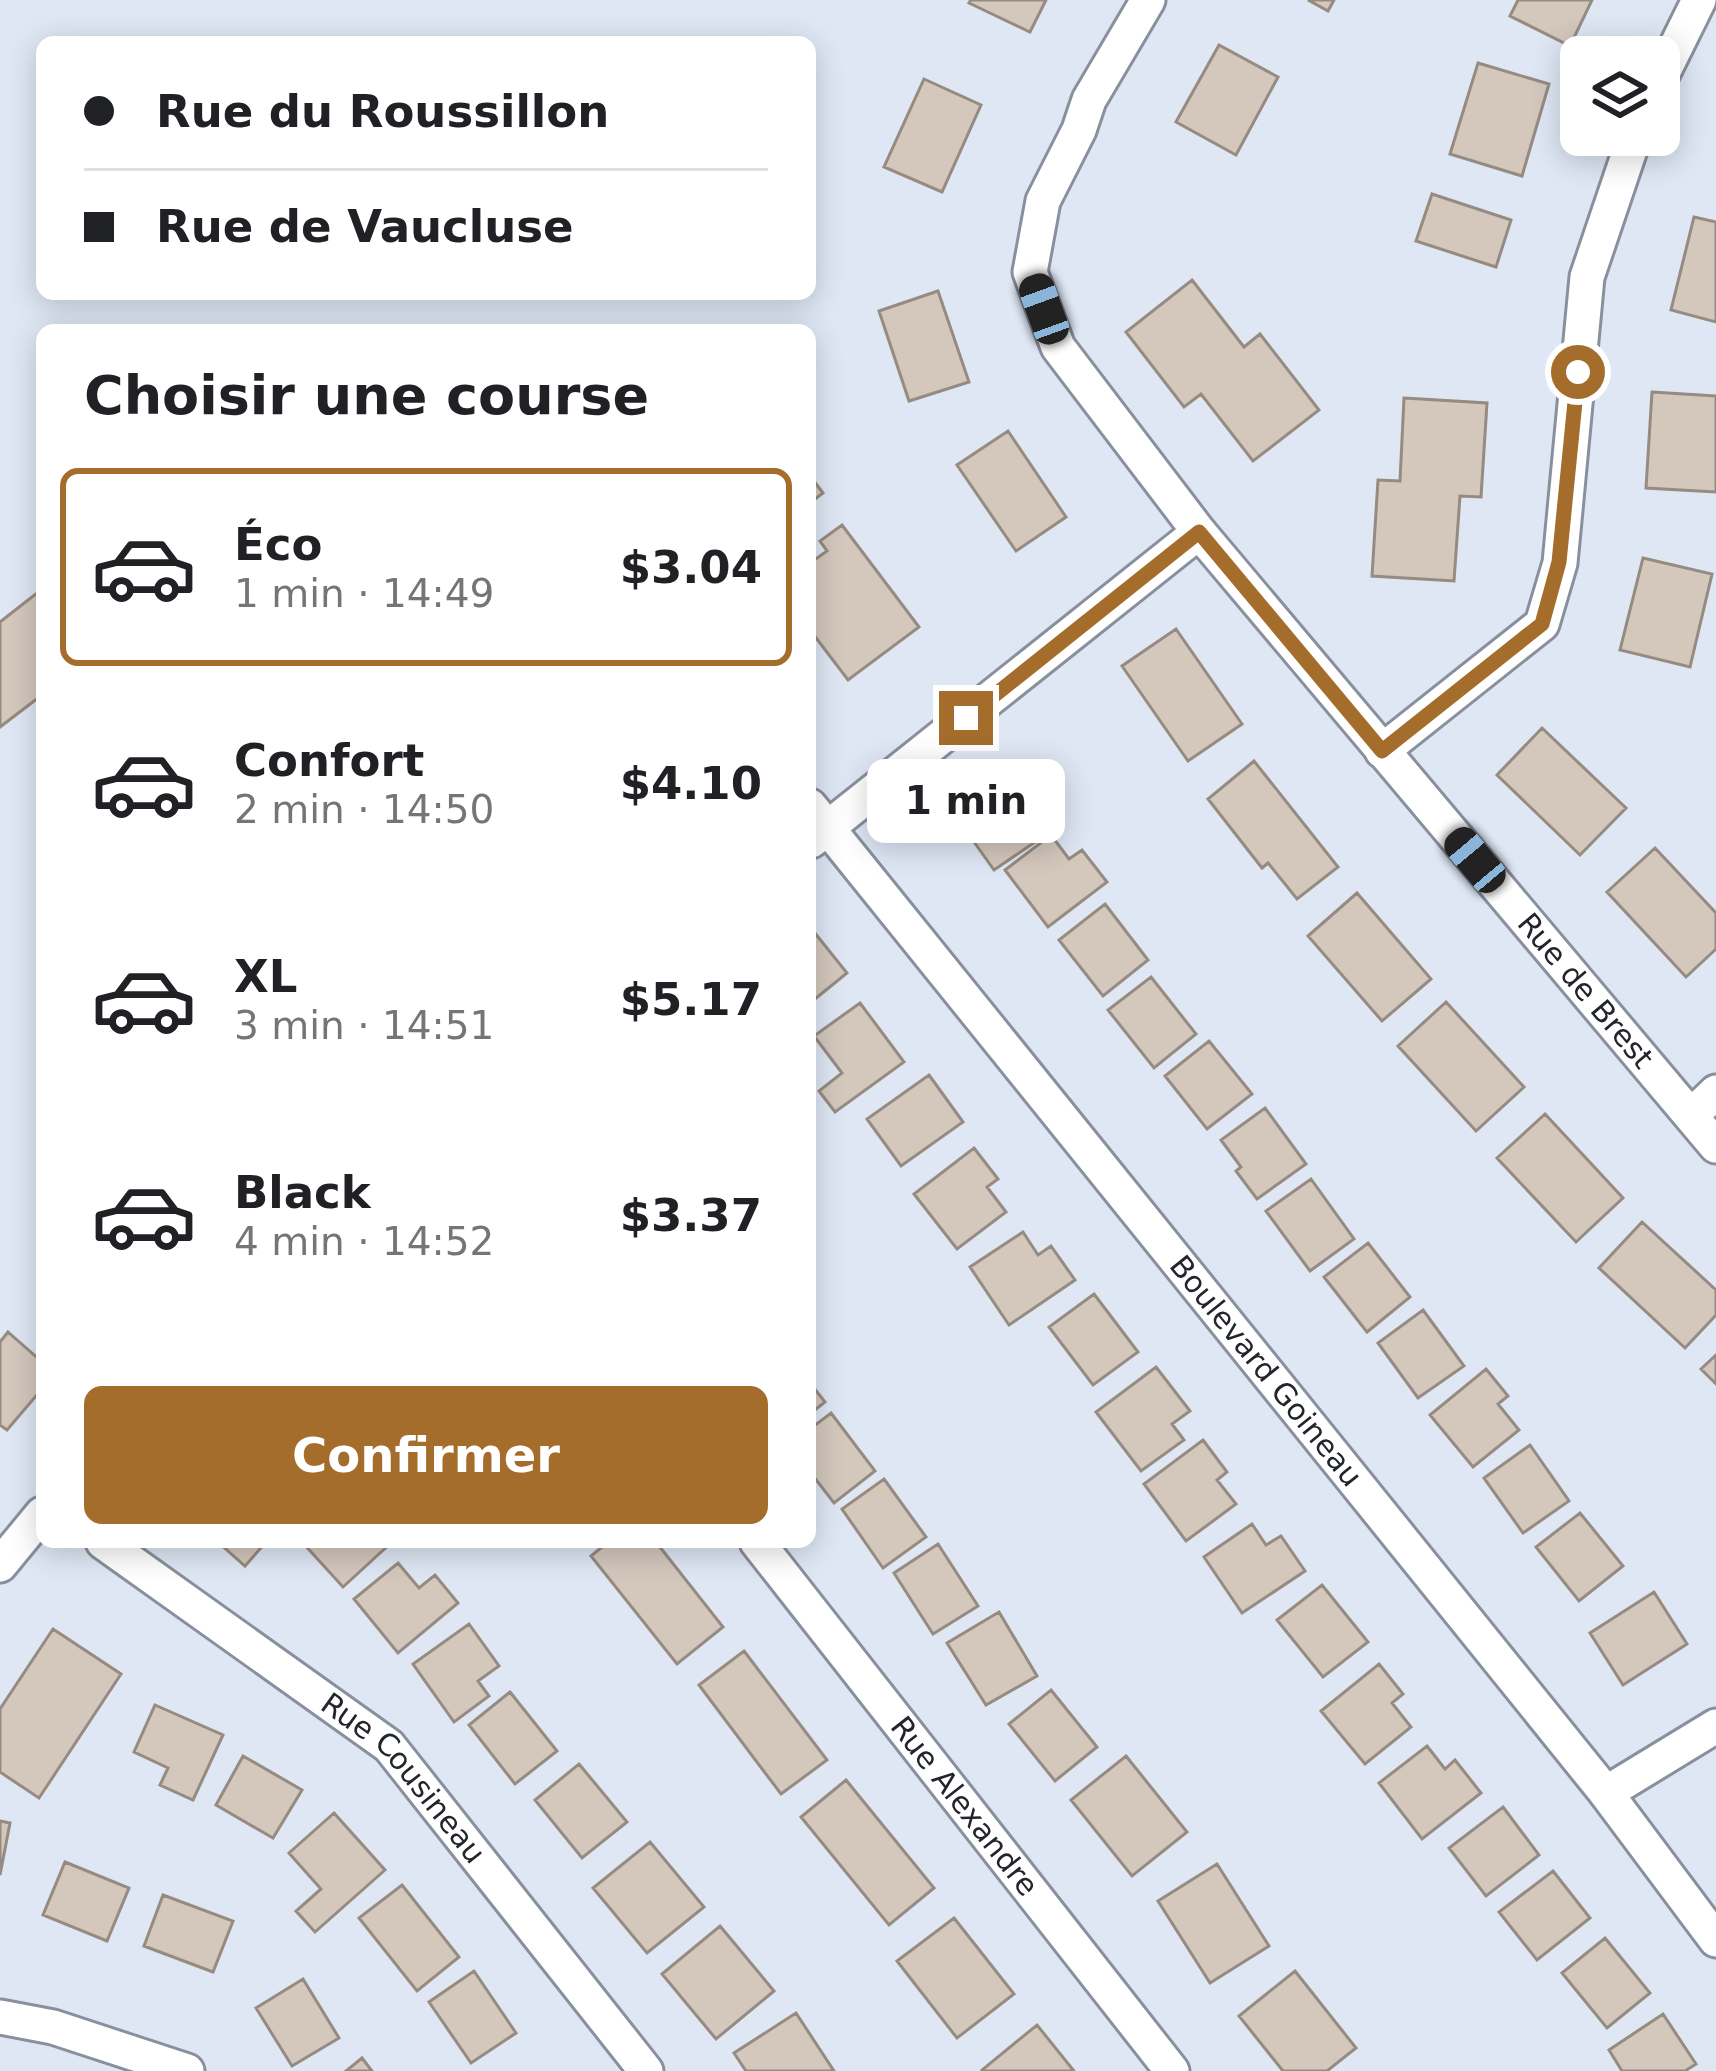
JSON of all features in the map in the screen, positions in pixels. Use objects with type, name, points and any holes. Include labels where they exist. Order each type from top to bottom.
[{"type":"street","name":"Rue de Brest","points":[[1148,0],[1089,100],[1043,201],[1030,272],[1058,346],[1199,532],[1716,1146]]},
{"type":"street","points":[[1680,38],[1699,0]]},
{"type":"street","points":[[1382,751],[1542,624],[1559,562],[1587,277],[1628,156]]},
{"type":"street","points":[[816,826],[1199,532]]},
{"type":"street","name":"Boulevard Goineau","points":[[816,826],[1606,1793],[1716,1940]]},
{"type":"street","points":[[1691,1116],[1716,1092]]},
{"type":"street","points":[[0,1565],[36,1521]]},
{"type":"street","name":"Rue Cousineau","points":[[111,1548],[389,1746],[646,2071]]},
{"type":"street","name":"Rue Alexandre","points":[[762,1548],[1172,2071]]},
{"type":"street","points":[[1606,1793],[1716,1726]]},
{"type":"street","points":[[0,2017],[52,2027],[188,2071]]},
{"type":"building","points":[[1046,0],[1030,32],[969,3]]},
{"type":"building","points":[[1308,0],[1334,0],[1328,11]]},
{"type":"building","points":[[1518,0],[1592,0],[1575,36],[1560,36],[1560,41],[1510,16]]},
{"type":"building","points":[[1219,45],[1278,77],[1236,155],[1176,122]]},
{"type":"building","points":[[1478,63],[1549,84],[1522,176],[1450,154]]},
{"type":"building","points":[[924,79],[981,105],[942,192],[884,167]]},
{"type":"building","points":[[1432,194],[1511,220],[1496,267],[1416,241]]},
{"type":"building","points":[[1694,217],[1716,222],[1716,322],[1671,310]]},
{"type":"building","points":[[1192,280],[1244,347],[1260,334],[1319,410],[1253,461],[1201,394],[1184,407],[1126,332]]},
{"type":"building","points":[[938,291],[969,382],[909,401],[879,311]]},
{"type":"building","points":[[1652,392],[1716,396],[1716,492],[1646,488]]},
{"type":"building","points":[[1404,398],[1487,403],[1481,497],[1460,496],[1454,581],[1372,576],[1378,480],[1400,481]]},
{"type":"building","points":[[1008,431],[1066,517],[1016,551],[957,465]]},
{"type":"building","points":[[842,525],[919,627],[848,680],[816,638],[816,559],[827,551],[820,541]]},
{"type":"building","points":[[1643,558],[1712,574],[1690,667],[1620,650]]},
{"type":"building","points":[[36,594],[36,700],[0,727],[0,622]]},
{"type":"building","points":[[1176,629],[1242,724],[1188,761],[1122,666]]},
{"type":"building","points":[[1542,728],[1626,808],[1580,855],[1497,775]]},
{"type":"building","points":[[1254,761],[1338,867],[1297,899],[1268,863],[1262,868],[1208,799]]},
{"type":"building","points":[[984,769],[1035,842],[994,870],[942,797]]},
{"type":"building","points":[[1051,835],[1069,859],[1082,850],[1107,882],[1048,927],[1005,870]]},
{"type":"building","points":[[1655,848],[1716,913],[1716,949],[1686,977],[1607,892]]},
{"type":"building","points":[[1357,893],[1431,979],[1382,1021],[1308,936]]},
{"type":"building","points":[[1105,904],[1148,960],[1103,996],[1059,940]]},
{"type":"building","points":[[816,934],[847,973],[816,998]]},
{"type":"building","points":[[1151,977],[1196,1034],[1154,1068],[1108,1010]]},
{"type":"building","points":[[1446,1002],[1524,1087],[1476,1131],[1398,1046]]},
{"type":"building","points":[[860,1003],[904,1062],[835,1112],[819,1091],[842,1073],[816,1035]]},
{"type":"building","points":[[1209,1041],[1252,1094],[1207,1129],[1165,1076]]},
{"type":"building","points":[[929,1075],[963,1122],[901,1166],[867,1119]]},
{"type":"building","points":[[1265,1108],[1306,1164],[1257,1199],[1221,1140]]},
{"type":"building","points":[[1545,1114],[1623,1198],[1576,1242],[1497,1158]]},
{"type":"building","points":[[974,1148],[998,1179],[987,1187],[1006,1212],[957,1249],[914,1194]]},
{"type":"building","points":[[1311,1179],[1354,1239],[1310,1271],[1266,1211]]},
{"type":"building","points":[[1642,1222],[1716,1290],[1716,1315],[1685,1348],[1599,1268]]},
{"type":"building","points":[[1023,1232],[1038,1255],[1051,1246],[1075,1280],[1009,1325],[970,1267]]},
{"type":"building","points":[[1368,1243],[1410,1297],[1367,1332],[1324,1277]]},
{"type":"building","points":[[1094,1294],[1138,1352],[1093,1385],[1049,1327]]},
{"type":"building","points":[[1423,1310],[1464,1366],[1418,1398],[1378,1343]]},
{"type":"building","points":[[8,1332],[36,1357],[36,1396],[7,1430],[0,1425],[0,1342]]},
{"type":"building","points":[[1716,1355],[1716,1384],[1701,1369]]},
{"type":"building","points":[[1156,1367],[1190,1411],[1172,1424],[1184,1440],[1141,1471],[1096,1412]]},
{"type":"building","points":[[1486,1369],[1508,1396],[1498,1404],[1519,1430],[1473,1467],[1430,1415]]},
{"type":"building","points":[[831,1413],[875,1471],[834,1503],[816,1480],[816,1424]]},
{"type":"building","points":[[1203,1440],[1227,1472],[1217,1480],[1236,1504],[1186,1541],[1144,1484]]},
{"type":"building","points":[[1530,1445],[1569,1501],[1523,1533],[1484,1478]]},
{"type":"building","points":[[884,1479],[926,1537],[883,1568],[842,1509]]},
{"type":"building","points":[[1580,1513],[1623,1566],[1579,1601],[1536,1547]]},
{"type":"building","points":[[1252,1524],[1266,1545],[1281,1536],[1305,1571],[1242,1613],[1204,1557]]},
{"type":"building","points":[[938,1544],[978,1606],[933,1634],[894,1573]]},
{"type":"building","points":[[225,1548],[261,1548],[245,1566]]},
{"type":"building","points":[[307,1548],[385,1548],[343,1587]]},
{"type":"building","points":[[601,1548],[661,1548],[723,1627],[677,1664],[591,1556]]},
{"type":"building","points":[[398,1563],[419,1588],[435,1575],[458,1603],[398,1653],[354,1599]]},
{"type":"building","points":[[1322,1585],[1368,1642],[1323,1677],[1277,1620]]},
{"type":"building","points":[[1654,1592],[1687,1644],[1623,1685],[1590,1633]]},
{"type":"building","points":[[999,1612],[1037,1676],[986,1705],[947,1643]]},
{"type":"building","points":[[469,1624],[499,1666],[478,1681],[489,1696],[454,1722],[413,1664]]},
{"type":"building","points":[[53,1629],[121,1674],[39,1798],[0,1772],[0,1709]]},
{"type":"building","points":[[744,1651],[827,1760],[781,1794],[699,1685]]},
{"type":"building","points":[[1379,1664],[1403,1694],[1392,1703],[1411,1727],[1365,1764],[1321,1711]]},
{"type":"building","points":[[1051,1690],[1097,1747],[1055,1781],[1009,1724]]},
{"type":"building","points":[[510,1692],[557,1751],[515,1784],[469,1725]]},
{"type":"building","points":[[155,1705],[223,1735],[193,1800],[160,1785],[168,1768],[134,1752]]},
{"type":"building","points":[[1427,1746],[1445,1769],[1455,1760],[1481,1793],[1422,1839],[1379,1783]]},
{"type":"building","points":[[243,1756],[302,1790],[273,1838],[216,1805]]},
{"type":"building","points":[[1126,1756],[1187,1832],[1132,1876],[1071,1800]]},
{"type":"building","points":[[579,1764],[627,1822],[582,1858],[535,1800]]},
{"type":"building","points":[[846,1780],[934,1888],[889,1925],[801,1817]]},
{"type":"building","points":[[1503,1807],[1539,1855],[1486,1896],[1449,1848]]},
{"type":"building","points":[[334,1813],[385,1870],[315,1932],[296,1911],[321,1889],[289,1853]]},
{"type":"building","points":[[0,1821],[10,1823],[0,1875]]},
{"type":"building","points":[[650,1842],[704,1907],[647,1953],[593,1888]]},
{"type":"building","points":[[65,1862],[129,1888],[107,1941],[43,1915]]},
{"type":"building","points":[[1217,1864],[1269,1946],[1210,1983],[1158,1901]]},
{"type":"building","points":[[1553,1871],[1590,1918],[1537,1960],[1499,1912]]},
{"type":"building","points":[[402,1885],[459,1957],[417,1991],[359,1918]]},
{"type":"building","points":[[163,1895],[233,1921],[213,1972],[144,1946]]},
{"type":"building","points":[[954,1918],[1014,1994],[957,2038],[897,1961]]},
{"type":"building","points":[[720,1926],[774,1991],[716,2039],[662,1974]]},
{"type":"building","points":[[1605,1938],[1650,1993],[1607,2028],[1562,1973]]},
{"type":"building","points":[[474,1971],[516,2033],[471,2063],[429,2002]]},
{"type":"building","points":[[1295,1971],[1356,2048],[1327,2071],[1283,2071],[1239,2016]]},
{"type":"building","points":[[303,1979],[339,2038],[292,2066],[256,2008]]},
{"type":"building","points":[[796,2013],[834,2071],[746,2071],[734,2053]]},
{"type":"building","points":[[1663,2014],[1696,2064],[1685,2071],[1622,2071],[1609,2050]]},
{"type":"building","points":[[1037,2025],[1074,2071],[982,2070]]},
{"type":"building","points":[[362,2058],[372,2071],[346,2071]]},
{"type":"route","points":[[966,718],[1199,532],[1382,751],[1542,624],[1559,562],[1578,372]]}]
